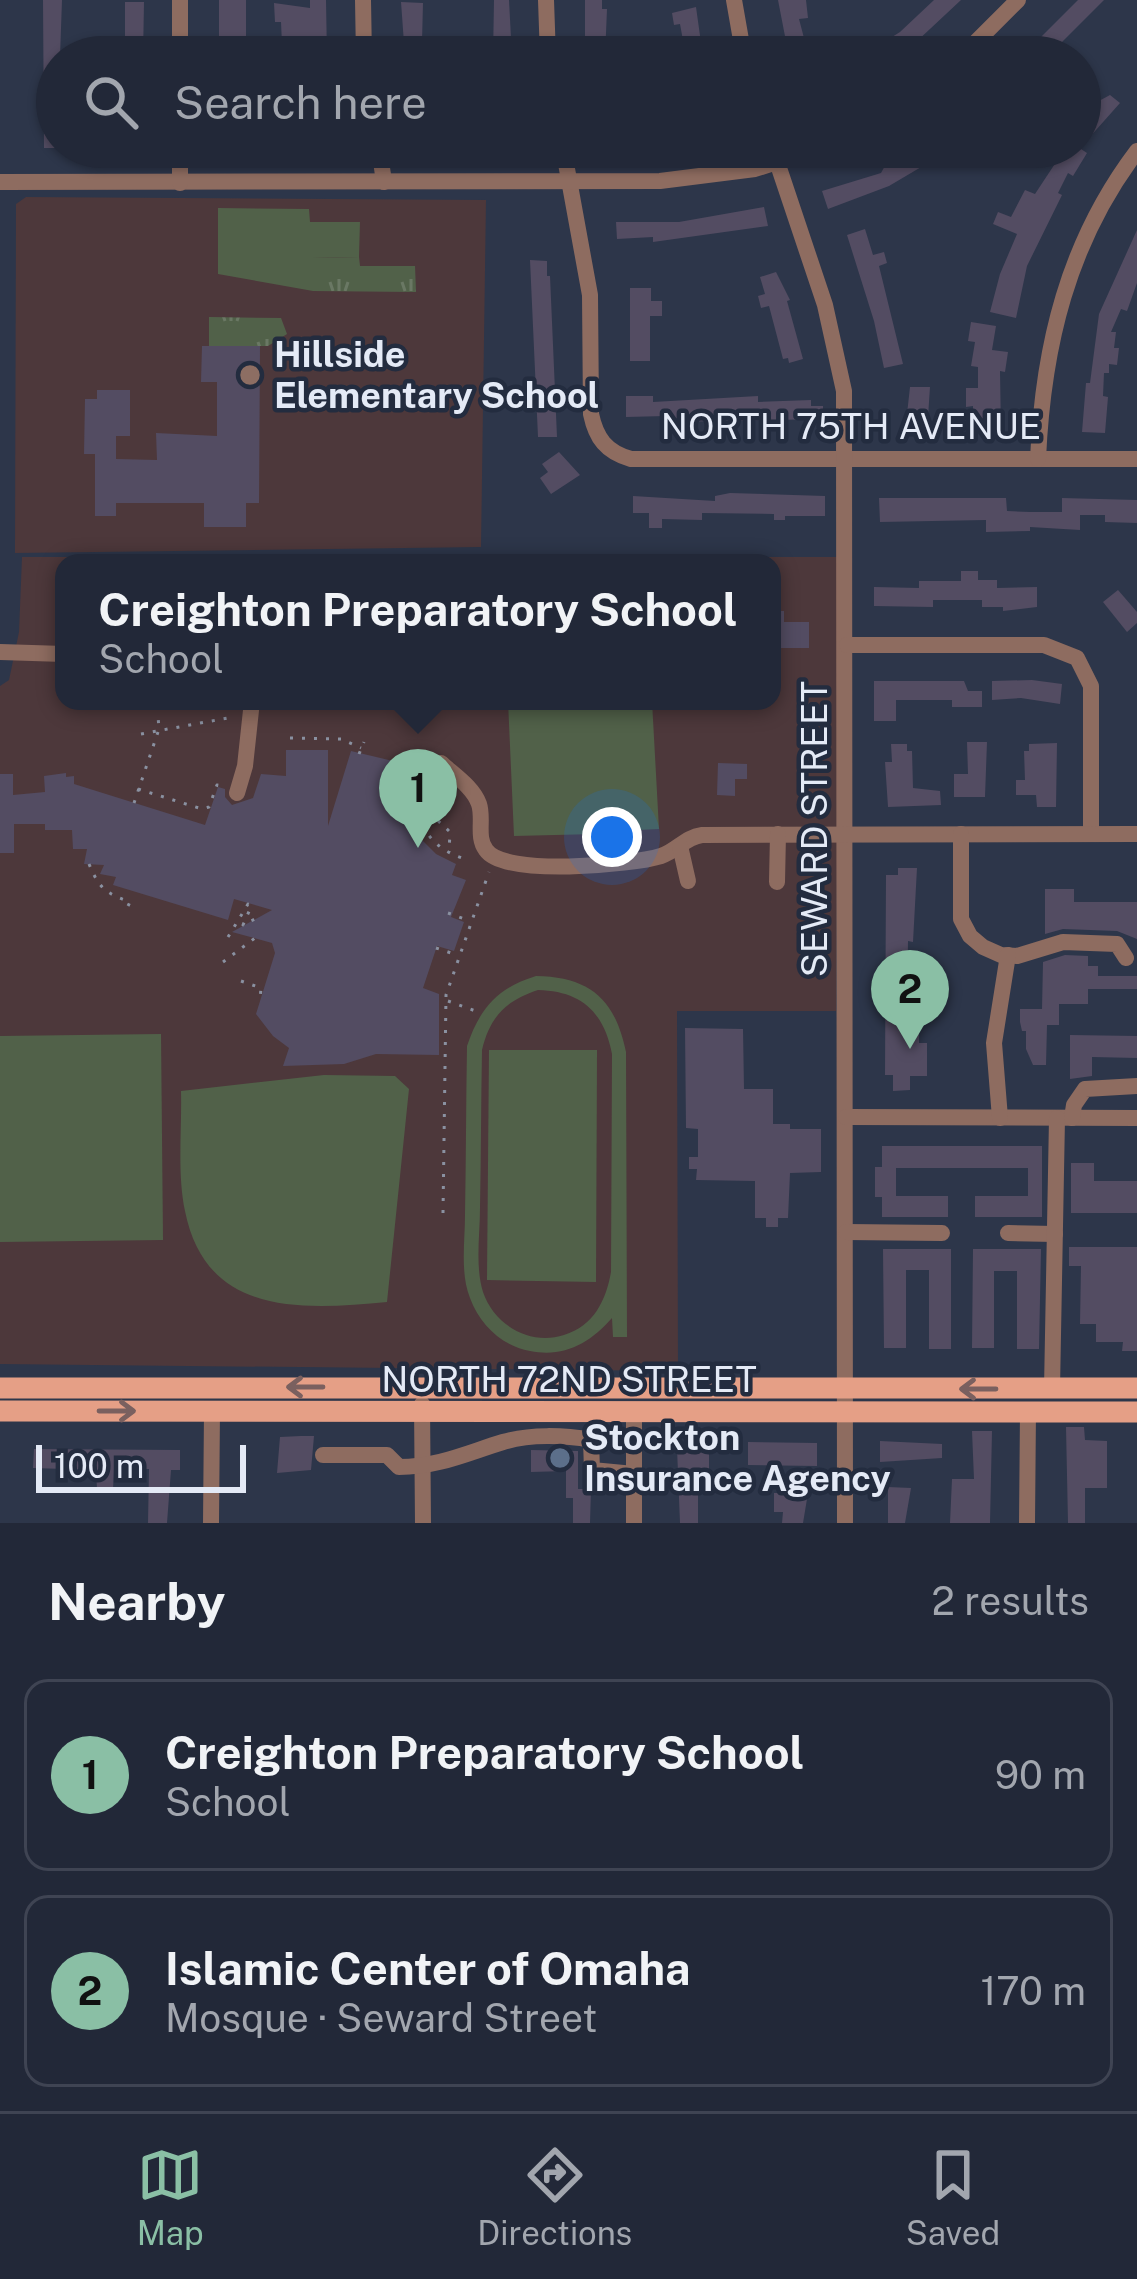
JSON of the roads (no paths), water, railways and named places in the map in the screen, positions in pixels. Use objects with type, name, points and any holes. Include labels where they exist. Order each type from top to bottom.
[{"type":"main road","name":"NORTH 72ND STREET","points":[[0,1388],[1137,1388]]},
{"type":"main road","name":"NORTH 72ND STREET","points":[[0,1411],[1137,1412]]},
{"type":"street","points":[[180,0],[180,36]]},
{"type":"street","points":[[363,0],[364,36]]},
{"type":"street","points":[[547,0],[548,36]]},
{"type":"street","points":[[734,0],[740,36]]},
{"type":"street","points":[[982,36],[1018,0]]},
{"type":"street","points":[[1038,459],[1041,398],[1058,307],[1096,214],[1137,151]]},
{"type":"street","points":[[180,168],[180,183]]},
{"type":"street","points":[[382,168],[384,182]]},
{"type":"street","points":[[567,168],[569,181]]},
{"type":"street","points":[[0,182],[688,179],[728,168]]},
{"type":"street","name":"SEWARD STREET","points":[[779,168],[837,346],[844,392],[845,1523]]},
{"type":"street","name":"NORTH 75TH AVENUE","points":[[569,181],[590,295],[591,414],[602,443],[631,459],[1137,459]]},
{"type":"street","points":[[847,645],[1056,647],[1077,658],[1091,686],[1091,834]]},
{"type":"street","points":[[0,652],[55,654]]},
{"type":"street","points":[[238,790],[251,710]]},
{"type":"street","points":[[441,763],[470,789],[479,806],[481,837],[494,858],[554,866],[663,856],[685,841],[778,834],[1137,835]]},
{"type":"street","points":[[777,882],[778,834]]},
{"type":"street","points":[[962,834],[962,920],[983,947],[1008,955],[1063,942],[1117,944],[1126,958]]},
{"type":"street","points":[[685,841],[688,881]]},
{"type":"street","points":[[1000,1118],[994,1043],[1008,955]]},
{"type":"street","points":[[1052,1389],[1055,1234],[1064,1118],[1085,1089],[1137,1085]]},
{"type":"street","points":[[846,1118],[1137,1118]]},
{"type":"street","points":[[846,1232],[942,1233]]},
{"type":"street","points":[[1008,1233],[1055,1234]]},
{"type":"street","points":[[422,1388],[423,1523]]},
{"type":"street","points":[[211,1523],[212,1411]]},
{"type":"street","points":[[1028,1411],[1028,1523]]},
{"type":"street","points":[[634,1412],[634,1523]]},
{"type":"street","points":[[323,1455],[387,1455],[399,1467],[423,1467],[452,1462],[508,1440],[568,1436],[591,1440],[592,1470],[634,1474]]},
{"type":"place","name":"Hillside Elementary School","points":[[250,375]]},
{"type":"place","name":"Creighton Preparatory School","points":[[418,848]]},
{"type":"place","name":"Islamic Center of Omaha","points":[[910,1049]]},
{"type":"place","name":"Stockton Insurance Agency","points":[[560,1458]]}]
